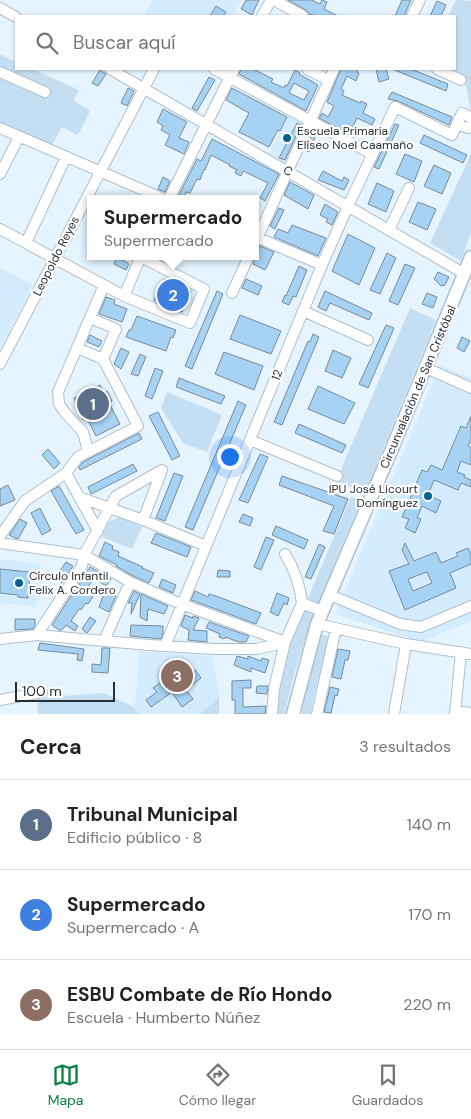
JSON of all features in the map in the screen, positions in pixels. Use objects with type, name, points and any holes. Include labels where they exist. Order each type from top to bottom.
[{"type":"main road","name":"Circunvalación de San Cristóbal","points":[[292,714],[322,611],[468,275],[471,257]]},
{"type":"street","points":[[263,15],[272,0],[301,15]]},
{"type":"street","points":[[412,15],[420,0]]},
{"type":"street","points":[[0,8],[15,16]]},
{"type":"street","name":"C","points":[[112,70],[468,275]]},
{"type":"street","name":"Leopoldo Reyes","points":[[88,195],[153,70]]},
{"type":"street","points":[[218,70],[231,73],[309,121],[372,154]]},
{"type":"street","points":[[309,70],[328,80]]},
{"type":"street","points":[[259,231],[333,70]]},
{"type":"street","points":[[439,70],[461,80]]},
{"type":"street","points":[[0,72],[45,92]]},
{"type":"street","points":[[171,195],[231,73]]},
{"type":"street","name":"12","points":[[165,646],[322,265],[395,107],[452,135],[457,124]]},
{"type":"street","points":[[471,118],[462,113],[457,124],[468,128],[471,127]]},
{"type":"street","points":[[0,128],[155,195]]},
{"type":"street","points":[[0,174],[19,137]]},
{"type":"street","points":[[26,243],[66,157]]},
{"type":"street","points":[[389,230],[409,188]]},
{"type":"street","name":"Leopoldo Reyes","points":[[0,364],[87,196]]},
{"type":"street","points":[[0,230],[124,296],[190,323],[204,289],[147,260]]},
{"type":"street","points":[[259,239],[322,265]]},
{"type":"street","points":[[124,296],[140,260]]},
{"type":"street","points":[[232,293],[247,260]]},
{"type":"street","points":[[88,451],[83,432],[59,404],[58,392],[104,284]]},
{"type":"street","points":[[303,311],[368,340]]},
{"type":"street","points":[[90,318],[116,329],[103,359]]},
{"type":"street","points":[[0,536],[25,501],[66,473],[78,457],[138,426],[103,359],[77,348]]},
{"type":"street","points":[[426,368],[471,388]]},
{"type":"street","points":[[250,440],[337,476]]},
{"type":"street","points":[[38,635],[82,566],[84,555],[116,496],[162,470],[143,520]]},
{"type":"street","points":[[66,473],[98,531]]},
{"type":"street","points":[[79,497],[143,520],[206,546]]},
{"type":"street","points":[[0,543],[84,555],[130,582],[181,604],[285,642]]},
{"type":"street","points":[[272,714],[274,689],[285,642],[302,602],[294,568],[285,554]]},
{"type":"street","points":[[104,641],[130,582]]},
{"type":"street","points":[[330,595],[400,624],[421,627],[471,606]]},
{"type":"street","points":[[302,602],[322,611]]},
{"type":"street","points":[[318,624],[406,644],[466,653],[456,713],[471,713]]},
{"type":"street","points":[[317,714],[336,628]]},
{"type":"street","points":[[0,640],[38,635],[165,646],[256,649],[285,642]]},
{"type":"street","points":[[394,714],[406,644]]},
{"type":"street","points":[[0,700],[42,692]]},
{"type":"shaded area","points":[[153,0],[242,0],[233,15],[143,15]]},
{"type":"shaded area","points":[[456,0],[471,1],[471,114],[465,79],[444,70],[456,70],[456,15],[448,15]]},
{"type":"shaded area","points":[[0,54],[15,62],[15,70],[34,70],[79,90],[74,101],[90,111],[78,135],[62,127],[51,147],[0,126]]},
{"type":"shaded area","name":"Escuela Primaria Elíseo Noel Caamaño","points":[[289,114],[305,123],[285,162],[269,154]]},
{"type":"shaded area","points":[[471,154],[471,232],[461,261],[430,243]]},
{"type":"shaded area","points":[[0,268],[33,285],[0,349]]},
{"type":"shaded area","points":[[410,308],[436,320],[365,493],[336,481]]},
{"type":"shaded area","name":"IPU José Licourt Domínguez","points":[[440,365],[471,378],[471,621],[421,642],[335,614]]},
{"type":"shaded area","points":[[167,392],[222,415],[207,452],[183,443],[161,408]]},
{"type":"shaded area","points":[[351,497],[361,501],[308,633],[291,686],[285,714],[275,714],[281,677],[292,635]]},
{"type":"shaded area","points":[[120,517],[142,527],[132,549],[102,537],[108,522]]},
{"type":"shaded area","name":"Círculo Infantil Felix A. Cordero","points":[[0,559],[41,564],[36,607],[0,603]]},
{"type":"shaded area","points":[[321,635],[330,636],[311,714],[301,714],[311,667]]},
{"type":"shaded area","points":[[139,651],[212,656],[220,696],[199,714],[141,714],[135,707]]},
{"type":"shaded area","points":[[104,693],[134,707],[140,714],[38,714],[37,698]]},
{"type":"shaded area","points":[[219,697],[219,714],[200,714]]},
{"type":"building","points":[[246,0],[259,0],[252,15],[241,9]]},
{"type":"building","points":[[288,0],[312,0],[320,4],[322,0],[327,2],[324,9],[336,15],[313,15],[309,14],[306,10]]},
{"type":"building","points":[[402,0],[411,0],[404,15],[395,15]]},
{"type":"building","points":[[437,1],[446,5],[441,15],[430,15]]},
{"type":"building","points":[[216,6],[226,12],[224,15],[211,15]]},
{"type":"building","points":[[100,70],[106,74],[98,86],[92,83]]},
{"type":"building","points":[[241,70],[255,70],[273,79],[271,82],[284,88],[285,85],[287,86],[295,70],[300,73],[318,85],[306,111],[239,74]],"holes":[[[294,83],[309,91],[304,100],[289,93]]]},
{"type":"building","points":[[341,70],[358,70],[359,73],[356,81],[347,76],[341,89],[344,91],[342,95],[367,104],[363,113],[375,119],[372,125],[357,118],[349,134],[319,118],[322,113],[328,117],[334,106],[327,102]]},
{"type":"building","points":[[376,70],[386,70],[389,79],[379,82]]},
{"type":"building","points":[[394,70],[413,70],[448,84],[446,91]]},
{"type":"building","points":[[209,77],[215,80],[197,111],[192,108]]},
{"type":"building","points":[[128,88],[134,91],[127,106],[121,103]]},
{"type":"building","points":[[232,88],[287,117],[269,147],[239,132],[249,113],[226,100]]},
{"type":"building","points":[[392,92],[452,117],[449,125],[398,101],[388,99]]},
{"type":"building","points":[[163,109],[187,122],[179,138],[189,142],[184,154],[165,145],[170,135],[161,130],[163,126],[157,122]]},
{"type":"building","points":[[297,123],[301,125],[285,160],[279,158]]},
{"type":"building","points":[[395,124],[399,125],[379,169],[374,167]]},
{"type":"building","points":[[314,130],[317,132],[309,152],[305,150]]},
{"type":"building","points":[[424,135],[467,155],[463,163],[420,143]]},
{"type":"building","points":[[212,139],[279,174],[265,201],[260,198],[268,183],[243,171],[241,176],[235,173],[237,170],[230,165],[211,155],[200,180],[197,179],[190,193],[186,192],[185,195],[179,195],[197,159],[201,161]]},
{"type":"building","points":[[405,154],[422,161],[414,182],[396,174]]},
{"type":"building","points":[[434,165],[451,173],[442,194],[424,186]]},
{"type":"building","points":[[323,171],[342,181],[344,177],[349,180],[344,190],[318,180]]},
{"type":"building","points":[[163,177],[170,181],[165,192],[158,189]]},
{"type":"building","points":[[290,182],[314,195],[308,209],[284,195]]},
{"type":"building","points":[[377,183],[394,191],[386,212],[368,204]]},
{"type":"building","points":[[418,202],[436,209],[427,230],[409,222]]},
{"type":"building","points":[[325,204],[338,212],[332,225],[326,222],[328,219],[320,215]]},
{"type":"building","points":[[279,208],[284,210],[275,229],[270,226]]},
{"type":"building","points":[[292,225],[326,238],[318,256],[274,237],[278,229],[288,233]]},
{"type":"building","points":[[348,234],[375,248],[359,285],[332,271]]},
{"type":"building","points":[[260,246],[274,252],[265,270],[253,264],[255,260],[259,260]]},
{"type":"building","points":[[387,253],[396,258],[380,294],[370,290]]},
{"type":"building","points":[[116,260],[122,260],[129,264],[126,270],[114,264]]},
{"type":"building","points":[[405,264],[415,268],[398,305],[389,301]]},
{"type":"building","points":[[299,266],[307,270],[296,297],[293,296],[289,305],[282,302]]},
{"type":"building","points":[[438,272],[449,277],[445,285],[441,286],[434,279]]},
{"type":"building","points":[[164,279],[191,291],[182,312],[154,300]]},
{"type":"building","points":[[246,279],[262,286],[258,295],[242,288]]},
{"type":"building","points":[[217,291],[223,294],[192,369],[185,366]]},
{"type":"building","points":[[325,291],[372,313],[369,320],[330,303],[326,311],[318,307]]},
{"type":"building","points":[[427,293],[437,297],[433,308],[422,304]]},
{"type":"building","points":[[106,297],[115,300],[114,304],[127,309],[122,322],[99,314]]},
{"type":"building","points":[[240,315],[281,331],[271,354],[230,339]]},
{"type":"building","points":[[137,316],[176,330],[173,338],[171,337],[166,351],[126,337]]},
{"type":"building","points":[[386,325],[394,328],[368,388],[359,384]]},
{"type":"building","points":[[313,334],[319,337],[282,425],[274,422],[308,341],[310,342]]},
{"type":"building","points":[[90,335],[102,341],[99,347],[87,342]]},
{"type":"building","points":[[462,337],[470,341],[464,352],[457,348]]},
{"type":"building","points":[[121,348],[129,352],[121,369],[114,364]]},
{"type":"building","points":[[333,350],[351,358],[342,378],[325,371]]},
{"type":"building","points":[[224,352],[263,366],[254,390],[215,374]]},
{"type":"building","points":[[140,354],[146,357],[138,376],[131,374]]},
{"type":"building","points":[[155,368],[163,371],[152,399],[145,396]]},
{"type":"building","points":[[179,378],[225,396],[221,404],[176,387]]},
{"type":"building","points":[[100,385],[104,393],[107,391],[112,401],[109,403],[120,424],[96,436],[87,418],[83,420],[74,398]]},
{"type":"building","points":[[318,386],[355,403],[344,424],[308,409]]},
{"type":"building","points":[[238,401],[246,405],[193,530],[185,527]]},
{"type":"building","points":[[158,412],[180,456],[172,460],[149,416]]},
{"type":"building","points":[[471,416],[471,439],[468,446],[471,447],[471,465],[461,461],[457,472],[471,480],[471,487],[461,483],[458,490],[434,480],[428,495],[441,501],[436,513],[422,506],[417,518],[421,519],[415,533],[405,528],[409,519],[402,517],[422,470],[427,472],[431,465],[442,470],[461,426],[466,428]]},
{"type":"building","points":[[299,424],[346,445],[342,453],[295,433]]},
{"type":"building","points":[[139,433],[142,439],[80,470],[79,467],[83,462]]},
{"type":"building","points":[[48,449],[60,463],[54,469],[42,455]]},
{"type":"building","points":[[260,454],[268,457],[248,503],[239,500]]},
{"type":"building","points":[[133,464],[137,471],[91,494],[88,487]]},
{"type":"building","points":[[174,473],[183,476],[165,521],[156,518]]},
{"type":"building","points":[[282,476],[348,499],[334,534],[323,531],[334,506],[279,485]]},
{"type":"building","points":[[8,485],[15,500],[0,506],[0,489]]},
{"type":"building","points":[[59,486],[84,530],[76,534],[51,491]]},
{"type":"building","points":[[40,508],[51,530],[42,535],[31,513]]},
{"type":"building","points":[[243,514],[253,518],[250,526],[239,522]]},
{"type":"building","points":[[20,519],[27,523],[18,539],[9,535]]},
{"type":"building","points":[[276,526],[308,540],[304,549],[272,535]]},
{"type":"building","points":[[156,533],[191,547],[187,557],[151,543]]},
{"type":"building","points":[[266,537],[274,540],[261,570],[254,567]]},
{"type":"building","points":[[105,542],[113,546],[112,549],[119,552],[118,556],[154,573],[149,583],[99,556]]},
{"type":"building","points":[[405,543],[414,561],[436,552],[441,563],[458,556],[456,553],[468,548],[471,554],[471,564],[450,573],[456,588],[405,610],[389,571],[409,564],[402,550]],"holes":[[[427,572],[432,583],[413,591],[408,579]]]},
{"type":"building","points":[[319,544],[325,547],[311,579],[305,577]]},
{"type":"building","points":[[66,562],[73,566],[62,583],[55,578]]},
{"type":"building","points":[[90,567],[111,579],[106,586],[94,578],[88,587],[96,592],[88,604],[86,603],[81,610],[79,609],[71,621],[78,626],[75,631],[66,625],[62,630],[59,630],[52,625]]},
{"type":"building","points":[[0,569],[30,572],[28,598],[0,593]]},
{"type":"building","points":[[218,570],[230,571],[230,577],[217,577]]},
{"type":"building","points":[[162,579],[176,585],[173,593],[159,587]]},
{"type":"building","points":[[105,591],[116,596],[109,612],[99,607]]},
{"type":"building","points":[[134,591],[140,594],[131,614],[132,603],[128,603]]},
{"type":"building","points":[[195,591],[208,597],[209,594],[216,596],[261,613],[256,624],[191,600]]},
{"type":"building","points":[[277,593],[289,598],[287,605],[284,603],[278,616],[270,612]]},
{"type":"building","points":[[141,594],[168,606],[164,614],[148,609],[147,621],[140,617]]},
{"type":"building","points":[[185,615],[199,618],[193,630],[207,631],[207,642],[188,640],[189,630],[181,626]]},
{"type":"building","points":[[90,617],[96,621],[87,633],[82,629]]},
{"type":"building","points":[[15,619],[35,619],[35,625],[33,629],[15,630]]},
{"type":"building","points":[[209,622],[249,636],[246,642],[239,642],[225,637],[224,639],[219,637],[220,634],[206,628]]},
{"type":"building","points":[[131,625],[163,626],[161,639],[130,636]]},
{"type":"building","points":[[40,643],[84,649],[82,661],[77,660],[78,654],[38,650]]},
{"type":"building","points":[[102,648],[110,648],[108,673],[92,672],[92,664],[101,665]]},
{"type":"building","points":[[338,649],[350,651],[348,660],[345,660],[341,679],[332,677]]},
{"type":"building","points":[[237,656],[248,659],[248,656],[261,661],[262,658],[269,660],[265,673],[251,668],[251,672],[234,665]]},
{"type":"building","points":[[178,669],[184,678],[195,670],[201,678],[186,690],[193,699],[182,707],[172,692],[151,707],[146,700],[157,692],[153,688]]},
{"type":"building","points":[[251,680],[251,688],[243,688],[243,707],[266,706],[265,714],[235,714],[235,700],[232,700],[232,681]]},
{"type":"building","points":[[257,686],[268,686],[267,694],[256,693]]},
{"type":"building","points":[[330,687],[339,689],[337,696],[335,695],[331,713],[324,712]]},
{"type":"place","name":"Escuela Primaria Elíseo Noel Caamaño","points":[[287,138]]},
{"type":"place","name":"Supermercado","points":[[173,295]]},
{"type":"place","name":"Tribunal Municipal","points":[[93,404]]},
{"type":"place","name":"IPU José Licourt Domínguez","points":[[428,496]]},
{"type":"place","name":"Círculo Infantil Felix A. Cordero","points":[[19,583]]},
{"type":"place","name":"ESBU Combate de Río Hondo","points":[[177,676]]}]
